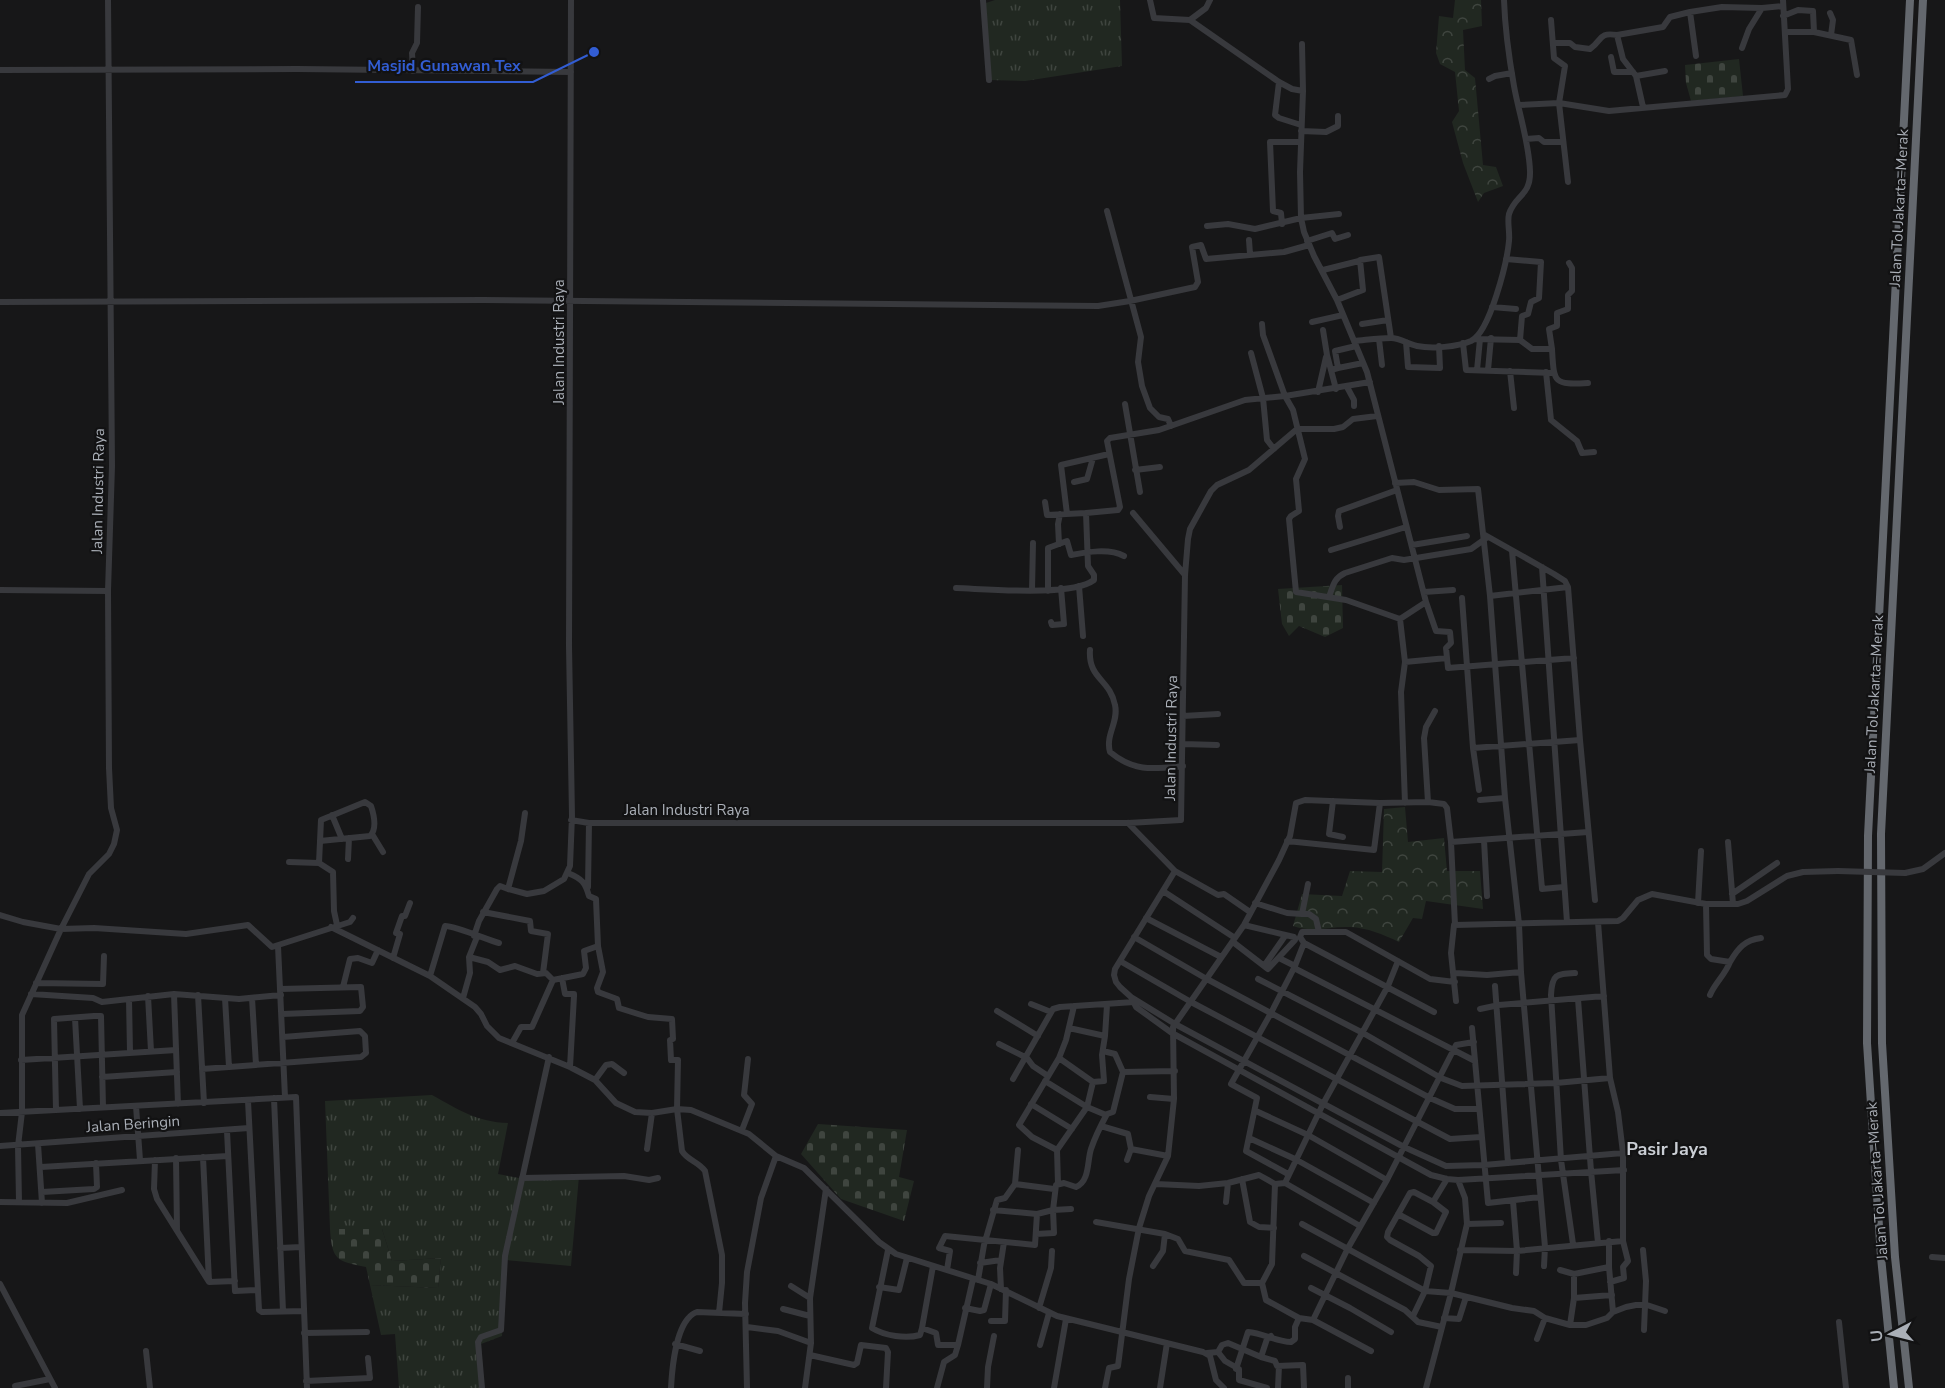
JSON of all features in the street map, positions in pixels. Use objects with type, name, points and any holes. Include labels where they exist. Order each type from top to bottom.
[{"type":"highway","name":"Jalan Tol Jakarta–Merak","points":[[1894,1388],[1881,1257],[1867,1043],[1868,848],[1910,0]]},
{"type":"highway","name":"Jalan Tol Jakarta–Merak","points":[[1909,1388],[1895,1257],[1882,1043],[1881,834],[1923,0]]},
{"type":"street","name":"Jalan Industri Raya","points":[[19,1202],[18,1146],[22,1112],[22,1015],[89,874],[109,854],[117,830],[111,808],[110,778],[108,591],[112,466],[108,0]]},
{"type":"street","name":"Jalan Industri Raya","points":[[571,0],[569,646],[571,820],[589,822],[1128,823],[1180,820],[1183,766],[1185,575],[1190,528],[1211,491],[1217,485],[1250,470],[1297,429]]},
{"type":"street","points":[[983,0],[989,80]]},
{"type":"street","points":[[1150,0],[1154,18],[1190,20],[1279,82],[1292,89],[1303,91]]},
{"type":"street","points":[[1190,20],[1206,8],[1210,0]]},
{"type":"street","points":[[1477,370],[1477,339],[1491,307],[1506,260],[1509,214],[1528,188],[1530,168],[1512,73],[1504,0]]},
{"type":"street","points":[[1519,105],[1559,103],[1609,111],[1785,95],[1788,89],[1783,3],[1762,8],[1722,7],[1669,17],[1663,27],[1601,36],[1590,49],[1575,47],[1570,42],[1553,43]]},
{"type":"street","points":[[412,71],[412,53],[417,43],[418,7]]},
{"type":"street","points":[[1742,48],[1749,29],[1762,8]]},
{"type":"street","points":[[1783,16],[1798,10],[1813,11],[1814,32]]},
{"type":"street","points":[[1690,12],[1696,56]]},
{"type":"street","points":[[1830,13],[1833,20],[1831,35]]},
{"type":"street","points":[[1551,20],[1555,60],[1565,66],[1559,103],[1568,182]]},
{"type":"street","points":[[1785,33],[1814,32],[1848,38],[1853,42],[1857,75]]},
{"type":"street","points":[[1617,35],[1623,59],[1635,74],[1643,107]]},
{"type":"street","points":[[1302,44],[1301,218],[1308,243],[1337,300],[1370,382],[1426,602],[1436,631],[1450,632],[1450,643],[1446,648],[1448,668],[1574,658]]},
{"type":"street","points":[[1611,57],[1614,72],[1635,74],[1665,71]]},
{"type":"street","points":[[0,70],[571,72]]},
{"type":"street","points":[[1490,78],[1512,73]]},
{"type":"street","points":[[1279,82],[1275,115],[1279,118],[1301,128],[1326,132],[1338,126],[1338,116]]},
{"type":"street","points":[[1526,139],[1539,138],[1544,142],[1563,142]]},
{"type":"street","points":[[1282,224],[1281,213],[1273,211],[1270,142],[1300,141]]},
{"type":"street","points":[[1107,211],[1141,337],[1138,362],[1147,403],[1157,416],[1168,419],[1171,426]]},
{"type":"street","points":[[1207,226],[1228,224],[1255,229],[1301,218],[1339,214]]},
{"type":"street","points":[[0,302],[571,301],[1098,306],[1195,287],[1198,282],[1192,247],[1201,245],[1206,259],[1284,252],[1332,233],[1335,238],[1348,235]]},
{"type":"street","points":[[1249,240],[1250,254]]},
{"type":"street","points":[[1323,270],[1361,259],[1380,258],[1391,338]]},
{"type":"street","points":[[1506,260],[1541,262],[1539,298],[1531,302],[1528,314],[1522,316],[1520,340]]},
{"type":"street","points":[[1337,300],[1363,290],[1359,261]]},
{"type":"street","points":[[1569,263],[1572,268],[1572,291],[1568,295],[1568,309],[1557,313],[1557,326],[1549,329],[1551,420],[1577,441],[1582,453],[1594,452]]},
{"type":"street","points":[[1491,307],[1516,309]]},
{"type":"street","points":[[1312,322],[1343,315]]},
{"type":"street","points":[[1362,324],[1388,320]]},
{"type":"street","points":[[1262,324],[1263,335],[1285,396],[1293,410],[1305,460],[1296,478],[1299,511],[1289,519],[1296,592],[1346,600],[1400,619]]},
{"type":"street","points":[[1323,330],[1327,355],[1335,369]]},
{"type":"street","points":[[1336,388],[1335,351],[1379,339],[1391,338],[1417,346],[1439,346],[1491,338],[1520,340],[1532,349],[1551,349]]},
{"type":"street","points":[[1488,370],[1491,338]]},
{"type":"street","points":[[1379,339],[1382,365]]},
{"type":"street","points":[[1406,342],[1408,367],[1440,368],[1439,346]]},
{"type":"street","points":[[1463,344],[1466,370],[1549,373],[1564,384],[1588,384]]},
{"type":"street","points":[[1251,353],[1263,398],[1267,440],[1274,449]]},
{"type":"street","points":[[1318,392],[1327,355]]},
{"type":"street","points":[[1335,369],[1363,363]]},
{"type":"street","points":[[1510,372],[1514,408]]},
{"type":"street","points":[[1046,502],[1047,515],[1119,509],[1108,440],[1152,432],[1240,401],[1318,392],[1370,382]]},
{"type":"street","points":[[1347,387],[1354,400],[1354,406]]},
{"type":"street","points":[[1125,404],[1140,492]]},
{"type":"street","points":[[1297,429],[1334,429],[1343,427],[1353,419],[1377,416]]},
{"type":"street","points":[[1059,544],[1058,524],[1064,514],[1061,465],[1109,454]]},
{"type":"street","points":[[1074,482],[1088,479],[1093,458]]},
{"type":"street","points":[[1136,470],[1160,467]]},
{"type":"street","points":[[1340,527],[1339,511],[1396,487],[1414,482],[1438,490],[1478,489],[1485,537],[1505,798],[1519,924],[1521,972],[1545,1247],[1544,1266]]},
{"type":"street","points":[[956,588],[1048,591],[1079,586],[1094,580],[1094,575],[1088,568],[1086,513]]},
{"type":"street","points":[[1133,513],[1185,575]]},
{"type":"street","points":[[1331,550],[1406,527]]},
{"type":"street","points":[[1412,545],[1467,536]]},
{"type":"street","points":[[1329,597],[1334,582],[1338,576],[1345,573],[1392,558],[1404,560],[1416,556],[1471,549],[1485,537]]},
{"type":"street","points":[[1485,537],[1542,567],[1565,581],[1568,587],[1595,900]]},
{"type":"street","points":[[1048,591],[1047,549],[1067,542],[1071,555],[1087,552],[1112,552],[1124,556]]},
{"type":"street","points":[[1032,590],[1033,543]]},
{"type":"street","points":[[1512,551],[1542,889],[1564,887]]},
{"type":"street","points":[[1542,567],[1567,922]]},
{"type":"street","points":[[1079,586],[1083,636]]},
{"type":"street","points":[[1490,596],[1568,587]]},
{"type":"street","points":[[1061,588],[1065,632]]},
{"type":"street","points":[[0,590],[108,591]]},
{"type":"street","points":[[1424,592],[1453,590]]},
{"type":"street","points":[[1462,597],[1473,748],[1479,790]]},
{"type":"street","points":[[1400,619],[1426,602]]},
{"type":"street","points":[[1400,619],[1405,662],[1401,692],[1405,803]]},
{"type":"street","points":[[1051,622],[1052,625],[1064,624]]},
{"type":"street","points":[[1090,650],[1091,668],[1109,689],[1115,705],[1116,712],[1108,735],[1110,752],[1136,767],[1149,769],[1183,766]]},
{"type":"street","points":[[1405,662],[1447,658]]},
{"type":"street","points":[[1428,802],[1424,738],[1426,727],[1435,711]]},
{"type":"street","points":[[1184,716],[1218,714]]},
{"type":"street","points":[[1473,748],[1580,740]]},
{"type":"street","points":[[1183,744],[1217,745]]},
{"type":"street","points":[[1480,800],[1505,798]]},
{"type":"street","points":[[1105,1388],[1108,1370],[1110,1367],[1118,1366],[1138,1228],[1149,1196],[1168,1156],[1175,1071],[1172,1033],[1175,1024],[1205,978],[1244,925],[1279,860],[1287,841],[1296,803],[1305,800],[1444,804],[1447,808],[1451,842],[1454,925],[1451,953],[1455,973],[1456,1001]]},
{"type":"street","points":[[1333,801],[1329,834],[1343,837]]},
{"type":"street","points":[[319,863],[320,823],[323,819],[364,802],[368,802],[371,806],[374,820],[372,834],[383,852]]},
{"type":"street","points":[[1287,841],[1374,850],[1380,803]]},
{"type":"street","points":[[508,889],[521,841],[525,813]]},
{"type":"street","points":[[332,815],[345,839],[348,859]]},
{"type":"street","points":[[463,998],[470,973],[469,957],[483,912],[499,887],[527,894],[536,893],[564,879],[570,866],[571,820]]},
{"type":"street","points":[[589,822],[587,894],[596,899],[598,946],[603,972],[597,988],[598,992],[617,999],[619,1008],[648,1017],[672,1019],[671,1060],[678,1060],[677,1109],[683,1154],[702,1166],[705,1171],[722,1255],[719,1313]]},
{"type":"street","points":[[1128,823],[1175,871],[1218,895],[1224,894],[1250,912]]},
{"type":"street","points":[[1451,842],[1588,832]]},
{"type":"street","points":[[320,841],[372,834]]},
{"type":"street","points":[[1484,840],[1487,896]]},
{"type":"street","points":[[1728,842],[1732,904]]},
{"type":"street","points":[[1698,903],[1701,851]]},
{"type":"street","points":[[1454,925],[1620,920],[1638,900],[1652,894],[1698,903],[1732,904],[1747,901],[1787,876],[1803,872],[1905,873],[1923,869],[1945,853]]},
{"type":"street","points":[[290,862],[319,863],[333,872],[334,926]]},
{"type":"street","points":[[1732,894],[1777,863]]},
{"type":"street","points":[[1175,871],[1120,961],[1114,975],[1116,982],[1136,1007],[1172,1033],[1432,1175],[1458,1180],[1624,1170]]},
{"type":"street","points":[[568,873],[580,879],[588,888]]},
{"type":"street","points":[[1302,914],[1308,884]]},
{"type":"street","points":[[1163,891],[1234,940],[1270,969],[1295,940],[1244,925]]},
{"type":"street","points":[[393,958],[400,934],[396,933],[410,903]]},
{"type":"street","points":[[1255,903],[1287,913],[1309,915],[1316,919],[1319,932]]},
{"type":"street","points":[[1706,904],[1707,955],[1730,962]]},
{"type":"street","points":[[483,912],[530,921],[531,931],[548,934],[543,973]]},
{"type":"street","points":[[0,915],[61,929],[94,928],[186,934],[248,926],[269,946],[278,946],[350,922],[353,918]]},
{"type":"street","points":[[1146,918],[1221,957]]},
{"type":"street","points":[[1598,922],[1610,1078],[1618,1112],[1623,1153],[1623,1240],[1628,1261],[1623,1267],[1624,1278],[1610,1282]]},
{"type":"street","points":[[430,976],[445,926],[450,925],[499,943]]},
{"type":"street","points":[[334,926],[430,976],[463,998],[481,1014],[492,1032],[512,1043],[570,1066],[595,1080],[616,1103],[635,1112],[652,1113],[677,1109],[695,1112],[742,1130],[776,1156],[804,1168],[888,1250],[991,1284],[1066,1319],[1207,1353],[1218,1352]]},
{"type":"street","points":[[1434,1012],[1304,943],[1300,937],[1301,933],[1346,932],[1430,979],[1455,982]]},
{"type":"street","points":[[1264,966],[1285,936]]},
{"type":"street","points":[[1134,938],[1430,1098],[1455,1109],[1479,1109]]},
{"type":"street","points":[[1710,995],[1744,943],[1751,939],[1761,938]]},
{"type":"street","points":[[1288,1174],[1247,1152],[1257,1098],[1232,1085],[1295,967],[1304,943]]},
{"type":"street","points":[[278,946],[285,1097]]},
{"type":"street","points":[[553,980],[584,972],[584,951],[598,946]]},
{"type":"street","points":[[343,987],[350,959],[358,958],[372,963],[378,950]]},
{"type":"street","points":[[36,983],[103,984],[104,956]]},
{"type":"street","points":[[469,957],[488,962],[496,969],[503,970],[515,966],[532,972],[548,974],[553,980]]},
{"type":"street","points":[[1279,958],[1475,1061]]},
{"type":"street","points":[[1120,961],[1191,1002],[1453,1140],[1481,1137]]},
{"type":"street","points":[[1284,1183],[1323,1104],[1388,986],[1398,961]]},
{"type":"street","points":[[1455,973],[1487,975],[1521,972]]},
{"type":"street","points":[[1573,1244],[1561,1160],[1551,988],[1554,977],[1557,975],[1575,973]]},
{"type":"street","points":[[562,978],[565,994],[574,993],[570,1066]]},
{"type":"street","points":[[1258,979],[1363,1033],[1441,1078],[1462,1086],[1556,1083],[1610,1078]]},
{"type":"street","points":[[512,1043],[521,1027],[531,1027],[553,980]]},
{"type":"street","points":[[1495,986],[1508,1163]]},
{"type":"street","points":[[31,994],[93,998],[102,1002],[174,994],[252,998],[281,992],[361,987],[362,1010],[282,1014]]},
{"type":"street","points":[[174,994],[178,1104]]},
{"type":"street","points":[[198,995],[204,1103]]},
{"type":"street","points":[[148,996],[151,1051]]},
{"type":"street","points":[[1480,1009],[1604,996]]},
{"type":"street","points":[[225,998],[229,1067]]},
{"type":"street","points":[[252,998],[256,1065]]},
{"type":"street","points":[[129,999],[130,1052]]},
{"type":"street","points":[[1578,999],[1598,1243]]},
{"type":"street","points":[[1012,1079],[1056,1007],[1107,1005],[1132,1000],[1140,1002],[1175,1024],[1437,1163],[1451,1167],[1484,1166],[1623,1153]]},
{"type":"street","points":[[102,1002],[100,1054],[103,1107]]},
{"type":"street","points":[[1031,1004],[1051,1012]]},
{"type":"street","points":[[1059,1058],[1093,1082],[1104,1081],[1103,1051],[1107,1005]]},
{"type":"street","points":[[1057,1150],[1032,1137],[1019,1126],[1059,1058],[1074,1006]]},
{"type":"street","points":[[998,1011],[1038,1036]]},
{"type":"street","points":[[56,1110],[54,1019],[101,1016]]},
{"type":"street","points":[[75,1018],[80,1109]]},
{"type":"street","points":[[1069,1028],[1105,1036]]},
{"type":"street","points":[[1472,1028],[1488,1203],[1540,1197]]},
{"type":"street","points":[[202,1069],[362,1058],[366,1053],[364,1034],[360,1031],[283,1037]]},
{"type":"street","points":[[1313,1320],[1348,1248],[1387,1180],[1457,1044],[1474,1042]]},
{"type":"street","points":[[999,1044],[1026,1057],[1047,1078],[1087,1107],[1106,1115]]},
{"type":"street","points":[[21,1060],[176,1050]]},
{"type":"street","points":[[1015,1184],[1056,1187],[1064,1183],[1076,1187],[1082,1182],[1086,1174],[1090,1150],[1106,1115],[1113,1112],[1123,1072],[1115,1054],[1103,1051]]},
{"type":"street","points":[[482,1388],[478,1342],[481,1337],[501,1330],[505,1256],[549,1057]]},
{"type":"street","points":[[742,1130],[753,1104],[744,1096],[748,1059]]},
{"type":"street","points":[[595,1080],[606,1065],[612,1064],[624,1073]]},
{"type":"street","points":[[1123,1072],[1175,1071]]},
{"type":"street","points":[[102,1077],[177,1072]]},
{"type":"street","points":[[1036,1234],[1054,1233],[1053,1210],[1057,1150],[1087,1107],[1093,1082]]},
{"type":"street","points":[[0,1113],[296,1097],[306,1384],[370,1378],[368,1358]]},
{"type":"street","points":[[1150,1097],[1174,1099]]},
{"type":"street","points":[[274,1098],[283,1311]]},
{"type":"street","points":[[248,1101],[260,1312],[304,1311]]},
{"type":"street","points":[[1031,1104],[1072,1129]]},
{"type":"street","points":[[136,1106],[140,1160]]},
{"type":"street","points":[[1256,1111],[1308,1135],[1387,1180]]},
{"type":"street","points":[[647,1149],[652,1113]]},
{"type":"street","points":[[1101,1126],[1128,1134],[1131,1149],[1127,1160]]},
{"type":"street","name":"Jalan Beringin","points":[[0,1146],[249,1128]]},
{"type":"street","points":[[226,1131],[235,1291],[258,1290]]},
{"type":"street","points":[[1250,1138],[1295,1159],[1374,1203]]},
{"type":"street","points":[[38,1144],[42,1203]]},
{"type":"street","points":[[937,1388],[944,1362],[955,1355],[965,1308],[980,1263],[993,1210],[998,1199],[1005,1198],[1015,1184],[1018,1149]]},
{"type":"street","points":[[1131,1149],[1168,1156]]},
{"type":"street","points":[[41,1167],[228,1156]]},
{"type":"street","points":[[747,1388],[745,1303],[748,1264],[761,1198],[776,1156]]},
{"type":"street","points":[[203,1157],[209,1282]]},
{"type":"street","points":[[176,1158],[177,1230]]},
{"type":"street","points":[[155,1160],[155,1195],[209,1282]]},
{"type":"street","points":[[42,1192],[94,1190],[97,1187],[96,1163]]},
{"type":"street","points":[[1432,1175],[1437,1163]]},
{"type":"street","points":[[1156,1184],[1186,1187],[1228,1183],[1259,1175],[1275,1184],[1284,1183],[1360,1226]]},
{"type":"street","points":[[522,1178],[624,1176],[649,1180],[658,1178]]},
{"type":"street","points":[[1242,1179],[1250,1222],[1259,1227],[1274,1228]]},
{"type":"street","points":[[1433,1202],[1447,1179]]},
{"type":"street","points":[[1426,1388],[1467,1224],[1465,1198],[1458,1180]]},
{"type":"street","points":[[1226,1202],[1228,1183]]},
{"type":"street","points":[[1275,1184],[1272,1264],[1263,1283],[1266,1300],[1299,1318],[1313,1320],[1371,1351]]},
{"type":"street","points":[[805,1388],[811,1342],[810,1298],[826,1189]]},
{"type":"street","points":[[0,1202],[67,1203],[122,1190]]},
{"type":"street","points":[[1413,1316],[1432,1269],[1430,1264],[1388,1239],[1388,1232],[1412,1192],[1433,1202],[1446,1213],[1453,1213]]},
{"type":"street","points":[[1513,1201],[1517,1251],[1516,1273]]},
{"type":"street","points":[[993,1210],[1037,1214],[1071,1209]]},
{"type":"street","points":[[1398,1215],[1434,1234],[1446,1213]]},
{"type":"street","points":[[947,1270],[950,1251],[939,1248],[945,1236],[1035,1245],[1037,1214]]},
{"type":"street","points":[[1096,1222],[1165,1234],[1178,1239],[1185,1251],[1228,1260],[1244,1283],[1263,1283]]},
{"type":"street","points":[[1467,1224],[1501,1223]]},
{"type":"street","points":[[1302,1224],[1425,1291],[1451,1293],[1534,1311],[1545,1318],[1570,1325],[1586,1325],[1607,1318],[1613,1312],[1626,1307],[1647,1305],[1665,1311]]},
{"type":"street","points":[[1153,1266],[1163,1251],[1165,1234]]},
{"type":"street","points":[[1461,1250],[1517,1251],[1623,1240]]},
{"type":"street","points":[[1610,1241],[1609,1267],[1613,1312]]},
{"type":"street","points":[[991,1321],[1005,1321],[1001,1260],[1004,1242]]},
{"type":"street","points":[[280,1248],[301,1247]]},
{"type":"street","points":[[888,1250],[871,1326],[873,1330],[894,1336],[918,1336],[922,1329],[933,1266]]},
{"type":"street","points":[[1643,1250],[1647,1305],[1644,1330]]},
{"type":"street","points":[[1039,1308],[1050,1268],[1052,1251]]},
{"type":"street","points":[[1304,1256],[1337,1272],[1413,1316],[1418,1322],[1442,1328]]},
{"type":"street","points":[[1932,1257],[1945,1258]]},
{"type":"street","points":[[879,1287],[899,1290],[907,1258]]},
{"type":"street","points":[[980,1263],[1001,1260]]},
{"type":"street","points":[[1560,1270],[1574,1274],[1609,1267]]},
{"type":"street","points":[[1570,1325],[1574,1298],[1574,1274]]},
{"type":"street","points":[[209,1282],[235,1281]]},
{"type":"street","points":[[0,1284],[54,1388]]},
{"type":"street","points":[[965,1308],[984,1310],[991,1284]]},
{"type":"street","points":[[791,1286],[810,1298]]},
{"type":"street","points":[[1311,1288],[1391,1332]]},
{"type":"street","points":[[1574,1298],[1612,1295]]},
{"type":"street","points":[[1444,1318],[1459,1319],[1467,1297]]},
{"type":"street","points":[[783,1309],[810,1316]]},
{"type":"street","points":[[1040,1345],[1048,1312]]},
{"type":"street","points":[[670,1388],[675,1344],[693,1313],[746,1314]]},
{"type":"street","points":[[1236,1369],[1248,1332],[1292,1342],[1299,1318]]},
{"type":"street","points":[[1537,1339],[1545,1318]]},
{"type":"street","points":[[1054,1388],[1066,1319]]},
{"type":"street","points":[[1839,1322],[1846,1388]]},
{"type":"street","points":[[747,1327],[778,1331],[811,1342]]},
{"type":"street","points":[[922,1329],[936,1334],[938,1345],[958,1345]]},
{"type":"street","points":[[304,1333],[368,1332]]},
{"type":"street","points":[[881,1347],[882,1333]]},
{"type":"street","points":[[987,1388],[988,1367],[994,1336]]},
{"type":"street","points":[[1261,1357],[1270,1336]]},
{"type":"street","points":[[1160,1388],[1167,1343]]},
{"type":"street","points":[[1218,1352],[1222,1345],[1228,1343],[1275,1361],[1276,1366],[1304,1365],[1304,1388]]},
{"type":"street","points":[[675,1344],[700,1351]]},
{"type":"street","points":[[810,1355],[854,1365],[857,1363],[860,1346],[886,1348],[888,1352],[886,1388]]},
{"type":"street","points":[[146,1351],[150,1388]]},
{"type":"street","points":[[1218,1352],[1225,1361],[1240,1372],[1239,1380],[1267,1388]]},
{"type":"street","points":[[1207,1353],[1212,1359],[1216,1380],[1224,1388]]},
{"type":"street","points":[[1278,1388],[1279,1366]]},
{"type":"street","points":[[1348,1378],[1348,1388]]},
{"type":"street","points":[[15,1386],[50,1379]]},
{"type":"green space","points":[[995,0],[1120,0],[1122,66],[1025,81],[989,80],[983,4]]},
{"type":"green space","points":[[1455,0],[1481,0],[1482,26],[1463,30],[1465,70],[1475,78],[1483,165],[1496,167],[1503,186],[1484,193],[1478,202],[1463,163],[1452,122],[1459,111],[1455,72],[1440,64],[1436,53],[1439,16],[1453,18]]},
{"type":"green space","points":[[1739,59],[1743,96],[1691,101],[1686,83],[1685,65]]},
{"type":"green space","points":[[1342,585],[1343,628],[1325,637],[1299,626],[1289,636],[1282,624],[1278,589]]},
{"type":"green space","points":[[1405,807],[1408,842],[1444,838],[1447,871],[1480,871],[1483,909],[1426,901],[1422,919],[1413,918],[1399,942],[1375,932],[1357,928],[1307,929],[1293,926],[1302,894],[1342,896],[1350,871],[1382,872],[1384,809]]},
{"type":"green space","points":[[432,1095],[477,1118],[508,1123],[498,1174],[524,1179],[579,1176],[571,1266],[506,1260],[502,1336],[481,1344],[484,1388],[399,1388],[395,1334],[381,1335],[370,1285],[438,1288],[441,1258],[392,1261],[382,1229],[330,1229],[325,1101]]},
{"type":"green space","points":[[818,1124],[907,1130],[899,1177],[914,1181],[904,1221],[841,1199],[801,1154]]},
{"type":"green space","points":[[330,1229],[382,1229],[392,1261],[441,1258],[438,1288],[370,1285],[366,1267],[342,1261],[335,1254]]},
{"type":"place","name":"Masjid Gunawan Tex","points":[[594,52]]},
{"type":"district","name":"Pasir Jaya","points":[[1667,1149]]}]
